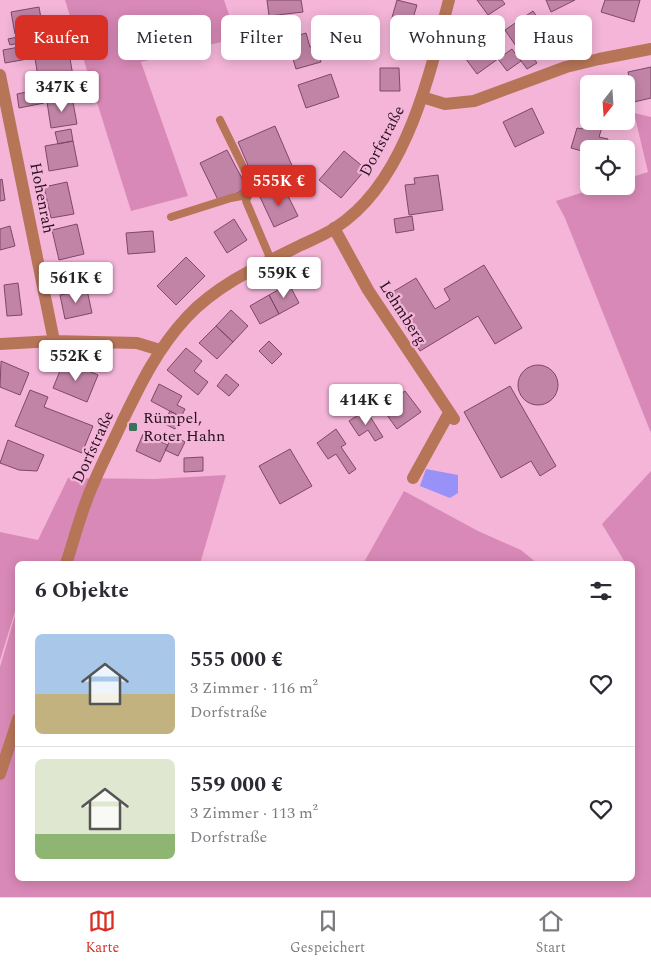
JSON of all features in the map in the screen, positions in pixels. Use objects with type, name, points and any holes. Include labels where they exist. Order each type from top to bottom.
[{"type":"street","name":"Dorfstraße","points":[[67,561],[86,502],[143,379],[160,350],[204,300],[271,260],[334,228],[361,206],[379,184],[402,144],[422,97],[449,0]]},
{"type":"street","points":[[422,97],[445,104],[460,104],[474,101],[566,67],[599,58],[651,49]]},
{"type":"street","name":"Hohenrah","points":[[0,75],[54,341]]},
{"type":"street","name":"Lehmberg","points":[[334,228],[368,290],[452,416],[413,478]]},
{"type":"street","points":[[0,344],[54,341],[137,342],[160,350]]},
{"type":"street","points":[[0,774],[15,728]]},
{"type":"lane","points":[[220,120],[252,185],[246,201],[271,260]]},
{"type":"lane","points":[[171,217],[231,198],[247,195]]},
{"type":"shaded area","points":[[65,0],[224,0],[229,15],[221,15],[221,42],[211,44],[211,15],[118,15],[118,60],[149,60],[141,62],[188,196],[131,211],[84,60],[108,60],[108,15],[70,15]]},
{"type":"shaded area","points":[[635,113],[651,117],[651,433],[565,218],[556,201],[580,193],[580,195],[635,195],[635,176],[648,172]]},
{"type":"shaded area","points":[[426,469],[458,475],[458,493],[450,498],[420,486]]},
{"type":"shaded area","points":[[651,471],[651,897],[0,897],[0,667],[15,616],[15,881],[635,881],[635,561],[624,561],[602,524]]},
{"type":"shaded area","points":[[226,475],[201,561],[15,561],[15,611],[0,660],[0,532],[38,540],[68,478],[155,479]]},
{"type":"shaded area","points":[[404,491],[478,531],[521,550],[534,561],[365,561]]},
{"type":"building","points":[[267,0],[301,0],[303,12],[269,15]]},
{"type":"building","points":[[397,0],[417,5],[414,15],[393,15]]},
{"type":"building","points":[[477,0],[502,0],[505,4],[488,15]]},
{"type":"building","points":[[546,0],[575,0],[551,12]]},
{"type":"building","points":[[605,0],[640,0],[634,22],[601,12]]},
{"type":"building","points":[[39,7],[40,15],[15,15],[15,34],[11,12]]},
{"type":"building","points":[[533,11],[536,15],[527,15]]},
{"type":"building","points":[[515,23],[515,45],[505,30]]},
{"type":"building","points":[[306,33],[311,47],[311,60],[320,60],[321,62],[296,69],[293,60],[301,60],[301,35]]},
{"type":"building","points":[[15,38],[15,44],[10,45],[8,39]]},
{"type":"building","points":[[15,48],[15,60],[22,60],[5,63],[3,50]]},
{"type":"building","points":[[512,49],[515,53],[515,60],[521,61],[507,71],[499,60],[505,60],[505,54]]},
{"type":"building","points":[[35,60],[70,60],[73,76],[39,82]]},
{"type":"building","points":[[467,60],[496,60],[477,74]]},
{"type":"building","points":[[520,60],[535,60],[537,63],[527,69]]},
{"type":"building","points":[[651,67],[651,98],[635,102],[635,75],[629,75],[628,72]]},
{"type":"building","points":[[380,68],[399,68],[400,91],[380,91]]},
{"type":"building","points":[[331,74],[339,97],[306,108],[298,85]]},
{"type":"building","points":[[41,89],[44,103],[19,108],[17,94]]},
{"type":"building","points":[[72,97],[77,124],[51,128],[47,102]]},
{"type":"building","points":[[532,108],[544,133],[515,147],[503,122]]},
{"type":"building","points":[[275,126],[293,168],[256,184],[238,142]]},
{"type":"building","points":[[577,128],[580,130],[601,130],[599,137],[608,140],[580,140],[580,150],[571,148]]},
{"type":"building","points":[[71,129],[73,141],[58,144],[55,132]]},
{"type":"building","points":[[73,141],[78,166],[49,171],[45,146]]},
{"type":"building","points":[[227,150],[247,188],[219,202],[200,163]]},
{"type":"building","points":[[344,151],[366,169],[341,198],[319,180]]},
{"type":"building","points":[[438,175],[443,210],[409,215],[405,185],[415,184],[414,178]]},
{"type":"building","points":[[2,179],[5,200],[0,201],[0,180]]},
{"type":"building","points":[[67,182],[74,214],[51,218],[44,187]]},
{"type":"building","points":[[283,186],[298,216],[274,227],[260,197]]},
{"type":"building","points":[[412,216],[414,230],[396,233],[394,219]]},
{"type":"building","points":[[234,219],[247,240],[227,253],[214,232]]},
{"type":"building","points":[[77,224],[84,254],[59,260],[52,230]]},
{"type":"building","points":[[10,226],[15,246],[0,250],[0,229]]},
{"type":"building","points":[[153,231],[155,252],[128,254],[126,233]]},
{"type":"building","points":[[186,257],[205,276],[176,305],[157,286]]},
{"type":"building","points":[[484,265],[522,328],[495,344],[478,316],[420,351],[386,296],[416,278],[435,309],[450,300],[444,289]]},
{"type":"building","points":[[18,283],[22,315],[7,316],[4,285]]},
{"type":"building","points":[[289,284],[299,303],[279,314],[269,295]]},
{"type":"building","points":[[87,290],[92,313],[65,319],[60,295]]},
{"type":"building","points":[[269,295],[279,314],[260,324],[250,306]]},
{"type":"building","points":[[231,310],[248,326],[233,342],[216,326]]},
{"type":"building","points":[[216,326],[233,342],[217,359],[199,343]]},
{"type":"building","points":[[269,341],[282,354],[272,364],[259,351]]},
{"type":"building","points":[[186,348],[202,361],[194,371],[208,382],[198,395],[167,370]]},
{"type":"building","points":[[1,361],[29,373],[20,395],[0,387]]},
{"type":"building","points":[[64,361],[98,375],[87,402],[53,388]]},
{"type":"building","points":[[542,365],[549,368],[555,374],[558,385],[557,393],[549,402],[542,405],[534,405],[527,402],[519,393],[518,381],[521,374],[530,366]]},
{"type":"building","points":[[226,374],[239,385],[229,396],[217,386]]},
{"type":"building","points":[[159,384],[182,396],[177,405],[185,409],[181,417],[151,401]]},
{"type":"building","points":[[510,386],[556,466],[540,476],[531,461],[501,478],[464,412]]},
{"type":"building","points":[[30,390],[48,397],[44,407],[93,426],[82,453],[15,426]]},
{"type":"building","points":[[405,391],[421,412],[397,429],[387,415],[396,409],[391,402]]},
{"type":"building","points":[[366,410],[383,437],[375,441],[368,430],[359,436],[349,421]]},
{"type":"building","points":[[170,411],[181,417],[175,429],[163,423]]},
{"type":"building","points":[[336,429],[346,444],[341,447],[356,469],[349,474],[336,454],[328,459],[317,443]]},
{"type":"building","points":[[143,434],[168,445],[160,462],[136,451]]},
{"type":"building","points":[[173,435],[185,442],[178,456],[165,450]]},
{"type":"building","points":[[8,440],[44,455],[37,471],[19,470],[0,463]]},
{"type":"building","points":[[290,449],[312,486],[280,504],[259,466]]},
{"type":"building","points":[[203,457],[203,471],[184,472],[184,458]]},
{"type":"place","name":"Rümpel, Roter Hahn","points":[[133,427]]}]
